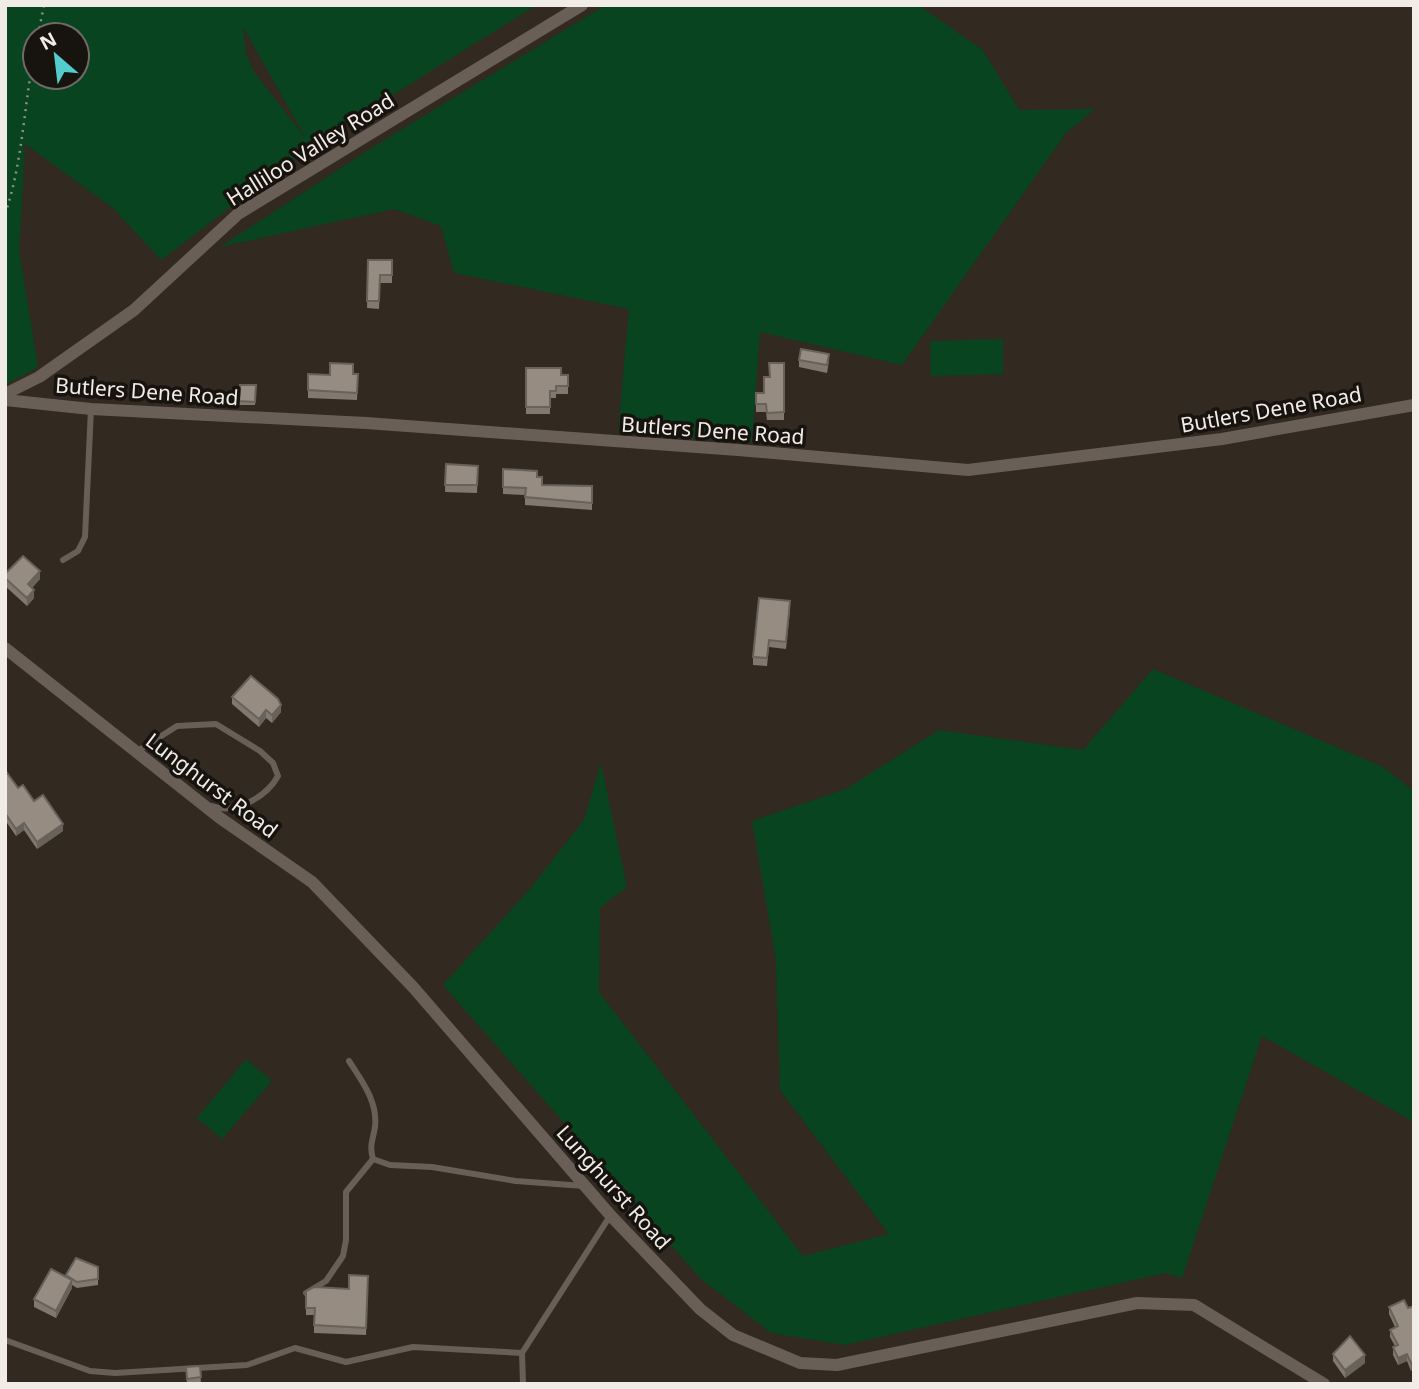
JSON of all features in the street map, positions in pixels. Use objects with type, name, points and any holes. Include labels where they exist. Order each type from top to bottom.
[{"type":"street","name":"Halliloo Valley Road","points":[[5,394],[39,377],[134,310],[238,214],[582,5]]},
{"type":"street","name":"Butlers Dene Road","points":[[5,400],[91,410],[366,423],[968,470],[1222,439],[1414,405]]},
{"type":"street","name":"Lunghurst Road","points":[[5,648],[136,752],[207,804],[244,836],[312,883],[413,987],[611,1216],[700,1309],[725,1328],[800,1363],[837,1365],[1137,1303],[1194,1305],[1324,1384]]},
{"type":"lane","points":[[63,560],[78,551],[85,537],[91,410]]},
{"type":"lane","points":[[136,752],[177,726],[216,724],[274,763],[278,776],[270,789],[246,803],[221,810],[207,804]]},
{"type":"lane","points":[[349,1061],[372,1097],[375,1125],[369,1146],[373,1159]]},
{"type":"lane","points":[[373,1159],[390,1165],[432,1167],[516,1181],[586,1186]]},
{"type":"lane","points":[[306,1293],[326,1281],[343,1256],[346,1240],[346,1192],[373,1159]]},
{"type":"lane","points":[[523,1384],[522,1353],[611,1216]]},
{"type":"lane","points":[[5,1340],[90,1371],[106,1373],[247,1365],[295,1348],[346,1362],[413,1347],[522,1353]]},
{"type":"path","points":[[5,214],[14,188],[26,91]]},
{"type":"green space","points":[[5,5],[537,5],[311,146],[161,260],[113,208],[25,144],[19,250],[38,367],[5,385]],"holes":[[[243,27],[307,140],[254,72],[246,54]]]},
{"type":"green space","points":[[606,5],[918,5],[983,50],[1019,110],[1095,109],[1066,133],[902,365],[760,332],[752,442],[618,433],[629,309],[454,273],[441,226],[394,209],[220,247],[381,142]]},
{"type":"green space","points":[[1003,339],[1003,374],[931,376],[930,341]]},
{"type":"green space","points":[[1153,669],[1383,767],[1414,791],[1414,1122],[1262,1036],[1182,1278],[1165,1273],[845,1345],[771,1333],[701,1279],[443,985],[529,890],[584,820],[601,763],[627,887],[600,908],[599,992],[803,1256],[889,1234],[780,1090],[776,960],[752,821],[846,789],[939,730],[1083,750]]},
{"type":"green space","points":[[246,1059],[272,1081],[222,1139],[197,1118]]},
{"type":"building","points":[[368,260],[392,260],[392,275],[380,275],[379,301],[367,301]]},
{"type":"building","points":[[801,349],[829,354],[827,365],[799,360]]},
{"type":"building","points":[[330,363],[353,364],[353,374],[358,374],[357,393],[308,390],[308,374],[330,375]]},
{"type":"building","points":[[769,363],[784,363],[784,412],[767,413],[766,404],[756,404],[756,393],[764,393],[764,377],[770,377]]},
{"type":"building","points":[[526,368],[561,368],[561,375],[568,375],[568,386],[556,386],[556,391],[550,391],[550,407],[526,407]]},
{"type":"building","points":[[240,385],[256,385],[255,402],[239,401]]},
{"type":"building","points":[[446,464],[478,466],[477,485],[445,485]]},
{"type":"building","points":[[503,469],[537,471],[537,477],[542,477],[542,485],[592,486],[592,503],[525,497],[526,488],[503,487]]},
{"type":"building","points":[[23,556],[40,571],[28,584],[34,590],[27,598],[5,578],[5,574]]},
{"type":"building","points":[[759,598],[790,601],[786,642],[769,640],[767,658],[753,657]]},
{"type":"building","points":[[251,676],[278,699],[281,705],[272,715],[266,710],[259,719],[232,697]]},
{"type":"building","points":[[5,770],[18,788],[23,785],[34,801],[43,795],[63,824],[37,842],[24,823],[16,829],[5,813]]},
{"type":"building","points":[[76,1258],[98,1267],[98,1279],[77,1282],[66,1275]]},
{"type":"building","points":[[51,1269],[72,1280],[56,1311],[34,1299]]},
{"type":"building","points":[[349,1275],[368,1276],[366,1328],[314,1325],[315,1308],[306,1308],[306,1291],[314,1287],[349,1289]]},
{"type":"building","points":[[1404,1300],[1408,1308],[1414,1306],[1414,1362],[1411,1363],[1407,1354],[1398,1358],[1393,1347],[1398,1345],[1390,1330],[1398,1326],[1389,1307]]},
{"type":"building","points":[[1350,1336],[1365,1355],[1345,1370],[1333,1354]]},
{"type":"building","points":[[200,1366],[201,1377],[187,1379],[186,1367]]}]
